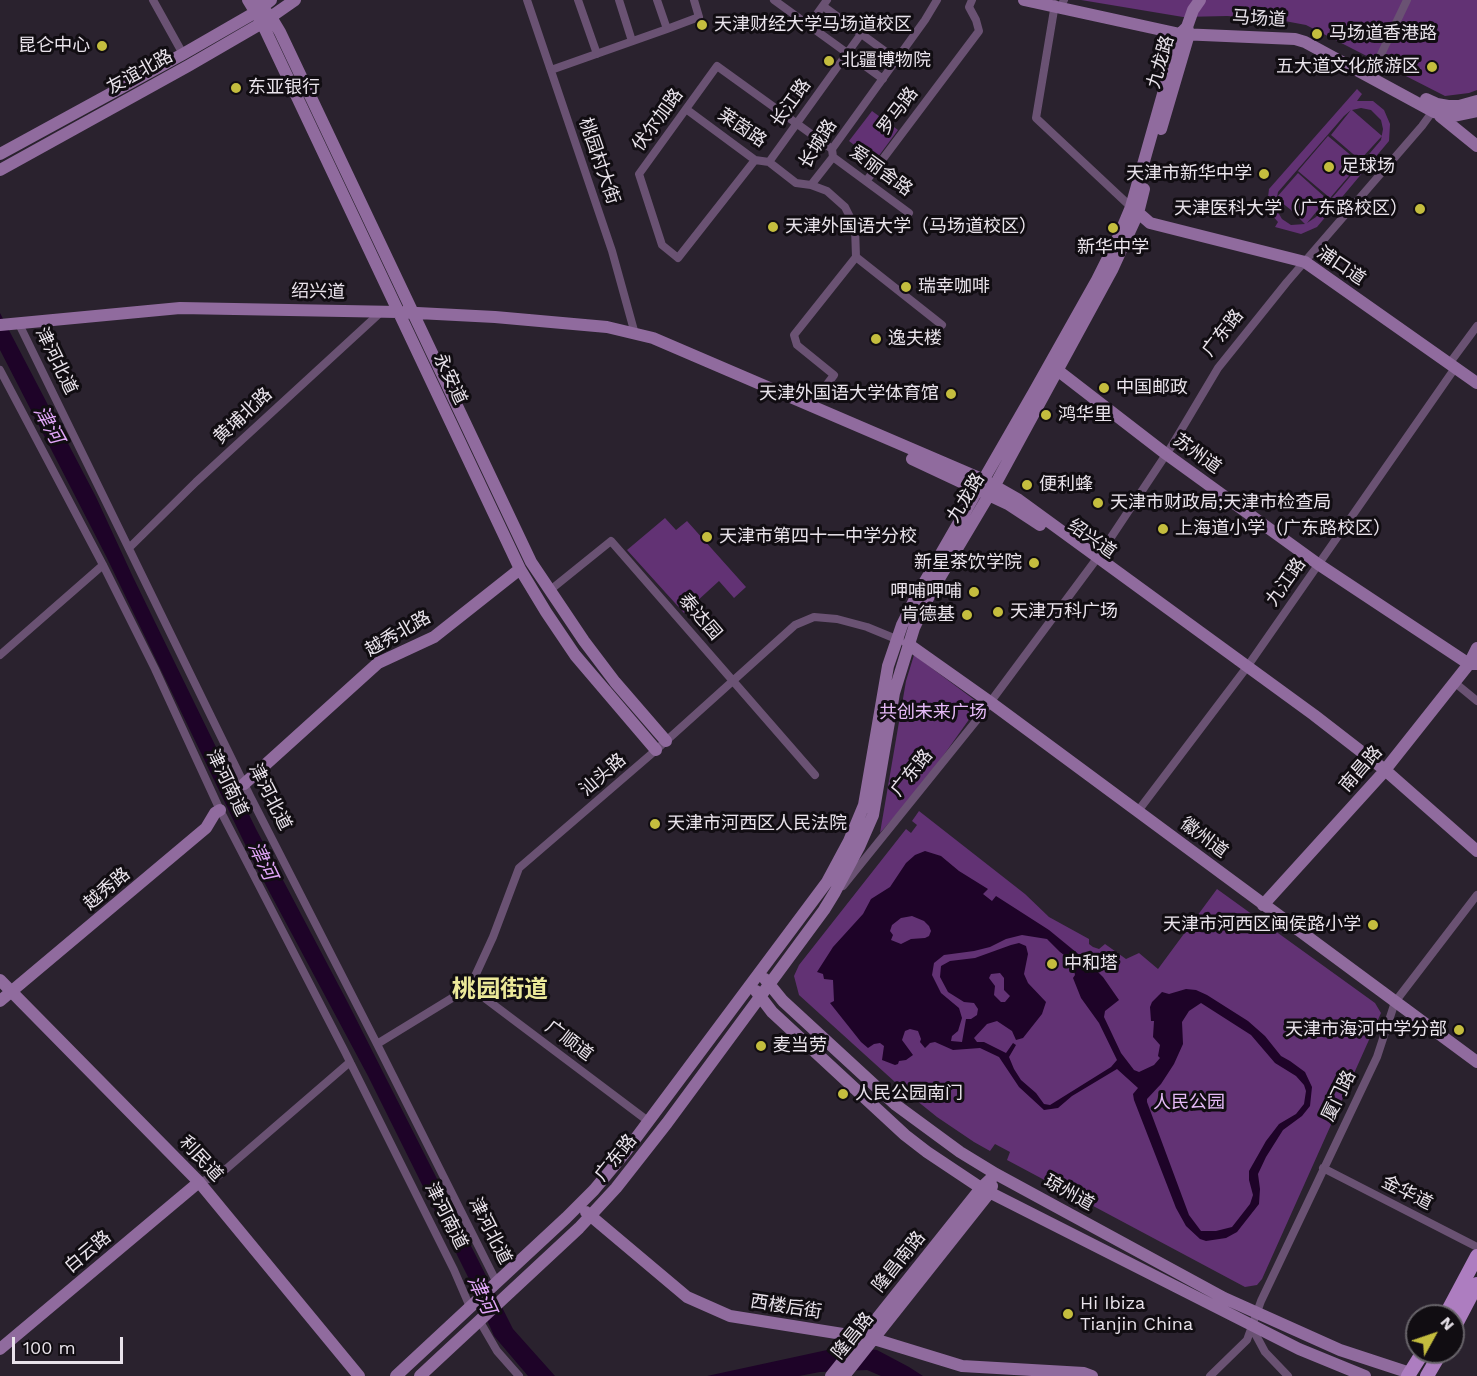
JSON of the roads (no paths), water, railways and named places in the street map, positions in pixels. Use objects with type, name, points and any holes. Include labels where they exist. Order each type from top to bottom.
[{"type":"main road","name":"永安道","points":[[248,0],[262,10],[280,32],[519,537],[549,591],[603,666],[666,741]]},
{"type":"main road","name":"友谊北路","points":[[0,154],[262,10],[295,0]]},
{"type":"main road","name":"马场道","points":[[1023,0],[1058,2],[1184,36],[1203,31],[1299,33],[1373,71],[1435,108]]},
{"type":"main road","name":"九龙路","points":[[818,896],[839,862],[864,805],[883,693],[902,641],[1054,367],[1135,210],[1184,36],[1193,10],[1200,0]]},
{"type":"main road","name":"友谊北路","points":[[0,170],[262,10]]},
{"type":"main road","name":"永安道","points":[[262,10],[398,312],[520,569],[575,655],[656,750]]},
{"type":"main road","name":"马场道","points":[[1203,31],[1300,40],[1435,108],[1459,106],[1477,101]]},
{"type":"main road","points":[[1184,36],[1194,37],[1203,31]]},
{"type":"main road","points":[[1435,108],[1454,116],[1477,136]]},
{"type":"main road","points":[[1435,108],[1477,146]]},
{"type":"main road","points":[[1454,116],[1477,111]]},
{"type":"main road","name":"浦口道","points":[[1135,210],[1150,223],[1305,262],[1477,383]]},
{"type":"main road","name":"绍兴道","points":[[10,325],[180,308],[381,311],[495,316],[608,327],[667,344],[987,488],[1096,560],[1245,669],[1383,772],[1477,851]]},
{"type":"main road","name":"绍兴道","points":[[635,334],[669,353],[987,488]]},
{"type":"main road","name":"苏州道","points":[[1054,367],[1166,454],[1318,564],[1473,664]]},
{"type":"main road","name":"越秀北路","points":[[244,784],[378,663],[434,637],[520,569]]},
{"type":"main road","name":"九龙路","points":[[824,910],[848,869],[873,815],[902,641]]},
{"type":"main road","name":"徽州道","points":[[902,641],[990,702],[1477,1062]]},
{"type":"main road","name":"南昌路","points":[[1263,905],[1383,772],[1454,682],[1473,664],[1477,648]]},
{"type":"main road","name":"绍兴道","points":[[1383,772],[1477,859]]},
{"type":"main road","name":"越秀路","points":[[5,998],[206,828],[215,813],[224,808]]},
{"type":"main road","name":"广东路","points":[[396,1376],[579,1205],[616,1163],[818,896]]},
{"type":"main road","name":"广东路","points":[[420,1376],[591,1217],[641,1157],[824,910]]},
{"type":"main road","name":"琼州道","points":[[761,970],[768,984],[783,1001],[896,1105],[934,1134],[996,1173],[1224,1298],[1340,1350],[1412,1375]]},
{"type":"main road","name":"利民道","points":[[0,980],[5,998],[196,1185],[359,1376]]},
{"type":"main road","points":[[752,982],[759,997]]},
{"type":"main road","name":"琼州道","points":[[759,997],[772,1012],[905,1135],[986,1190],[1316,1357],[1365,1376]]},
{"type":"main road","name":"隆昌南路","points":[[866,1340],[986,1190],[996,1173]]},
{"type":"main road","name":"利民道","points":[[196,1185],[349,1376]]},
{"type":"main road","name":"白云路","points":[[0,1349],[196,1185]]},
{"type":"main road","name":"西楼后街","points":[[579,1205],[687,1297],[738,1318],[866,1340],[962,1366],[1084,1373],[1092,1376]]},
{"type":"main road","points":[[1451,1304],[1477,1256]]},
{"type":"main road","points":[[1465,1307],[1477,1284]]},
{"type":"main road","name":"隆昌路","points":[[836,1375],[866,1340]]},
{"type":"street","points":[[153,0],[183,54]]},
{"type":"street","name":"桃园村大街","points":[[528,0],[612,250],[635,334]]},
{"type":"street","points":[[578,0],[597,54]]},
{"type":"street","points":[[619,0],[632,41]]},
{"type":"street","points":[[657,0],[667,29]]},
{"type":"street","points":[[551,70],[699,17],[694,0]]},
{"type":"street","points":[[774,0],[883,79]]},
{"type":"street","name":"长城路","points":[[856,257],[855,227],[845,207],[827,191],[811,185],[937,0]]},
{"type":"street","name":"罗马路","points":[[867,180],[979,31],[969,7],[971,0]]},
{"type":"street","points":[[1373,71],[1407,0]]},
{"type":"street","name":"浦口道","points":[[1058,2],[1036,118],[1135,210]]},
{"type":"street","points":[[809,25],[825,3],[861,34],[897,60]]},
{"type":"street","name":"长江路","points":[[769,162],[861,34]]},
{"type":"street","name":"爱丽舍路","points":[[717,66],[797,124],[909,213]]},
{"type":"street","name":"伏尔加路","points":[[717,66],[639,174],[662,245],[678,258],[755,160]]},
{"type":"street","name":"广东路","points":[[824,910],[990,702],[1096,560],[1166,454],[1218,368],[1435,108]]},
{"type":"street","name":"莱茵路","points":[[686,109],[755,160],[769,162],[796,183],[811,185]]},
{"type":"street","points":[[810,407],[834,375],[797,345],[794,335],[856,257],[942,325]]},
{"type":"street","name":"黄埔北路","points":[[129,548],[196,482],[381,311]]},
{"type":"street","name":"津河北道","points":[[10,325],[129,548],[244,784],[378,1044],[497,1283]]},
{"type":"street","name":"九江路","points":[[1138,811],[1245,669],[1477,326]]},
{"type":"street","name":"津河南道","points":[[0,370],[104,565],[454,1270],[470,1307]]},
{"type":"street","name":"泰达园","points":[[549,591],[611,541],[816,775]]},
{"type":"street","points":[[0,655],[104,565]]},
{"type":"street","name":"汕头路","points":[[470,987],[493,937],[519,868],[656,750],[795,625],[814,617],[837,619],[867,627],[902,641]]},
{"type":"street","points":[[1454,682],[1477,701]]},
{"type":"street","name":"厦门路","points":[[1210,1376],[1247,1340],[1256,1313],[1377,1057],[1395,1002],[1477,895]]},
{"type":"street","points":[[378,1044],[470,987]]},
{"type":"street","name":"广顺道","points":[[470,987],[648,1121]]},
{"type":"street","points":[[196,1185],[218,1176],[350,1062]]},
{"type":"street","name":"金华道","points":[[1323,1168],[1477,1247]]},
{"type":"street","points":[[479,1320],[497,1351],[519,1376]]},
{"type":"street","points":[[1251,1325],[1265,1352],[1288,1376]]},
{"type":"water","name":"津河","points":[[0,313],[96,497],[256,829],[348,1003],[513,1329],[555,1376],[528,1376],[494,1336],[469,1279],[368,1076],[255,865],[107,558],[0,350]]},
{"type":"water","points":[[925,851],[941,856],[959,871],[988,889],[983,894],[992,901],[996,896],[1049,930],[1088,962],[1103,977],[1119,1000],[1105,1011],[1104,1017],[1121,1053],[1134,1070],[1139,1072],[1154,1065],[1160,1058],[1158,1056],[1160,1045],[1153,1037],[1154,1021],[1151,1021],[1150,1007],[1152,1002],[1162,992],[1169,994],[1186,989],[1207,995],[1248,1021],[1265,1036],[1281,1056],[1305,1072],[1312,1087],[1310,1106],[1302,1116],[1283,1130],[1266,1157],[1258,1174],[1259,1204],[1237,1232],[1226,1238],[1206,1241],[1200,1239],[1186,1226],[1176,1208],[1134,1100],[1133,1094],[1138,1088],[1117,1069],[1072,1096],[1058,1108],[1044,1110],[1019,1087],[999,1057],[980,1048],[953,1050],[935,1042],[925,1048],[920,1042],[918,1031],[910,1029],[905,1031],[902,1040],[913,1055],[895,1065],[882,1060],[884,1046],[880,1043],[868,1048],[861,1042],[830,1003],[834,1001],[833,980],[824,979],[823,974],[817,972],[833,947],[863,914],[871,899],[890,887],[906,863],[915,855]],"holes":[[[912,916],[924,921],[931,931],[929,936],[911,939],[901,944],[891,940],[892,925],[901,918]],[[1022,935],[1047,939],[1072,961],[1075,975],[1073,978],[1081,998],[1099,1023],[1117,1060],[1111,1067],[1050,1105],[1044,1104],[1036,1093],[1021,1080],[1014,1069],[1009,1057],[1016,1045],[1013,1043],[1006,1053],[984,1042],[977,1042],[974,1038],[987,1024],[997,1021],[1012,1031],[1016,1040],[1023,1038],[1042,1014],[1046,1002],[1028,983],[1024,974],[1028,954],[1026,946],[1019,943],[975,958],[950,961],[941,966],[940,977],[948,992],[964,1002],[974,1003],[978,1009],[977,1015],[966,1019],[962,1042],[951,1041],[952,1036],[958,1031],[962,1018],[959,1008],[941,993],[932,975],[934,963],[944,955],[990,947],[1006,939]],[[1000,973],[1004,978],[1004,990],[1010,996],[1005,1002],[1001,1002],[994,995],[995,986],[989,978],[991,974]],[[1201,1003],[1251,1035],[1275,1063],[1296,1076],[1306,1091],[1304,1104],[1296,1114],[1279,1124],[1266,1141],[1249,1171],[1253,1195],[1250,1204],[1232,1227],[1216,1231],[1201,1231],[1189,1215],[1147,1102],[1174,1064],[1183,1044],[1182,1022],[1189,1011]]]},
{"type":"water","points":[[847,1347],[877,1350],[923,1376],[881,1376],[867,1370],[820,1372],[799,1376],[707,1376],[827,1350]]},
{"type":"place","name":"天津财经大学马场道校区","points":[[702,25]]},
{"type":"place","name":"马场道香港路","points":[[1317,34]]},
{"type":"place","name":"昆仑中心","points":[[102,46]]},
{"type":"place","name":"北疆博物院","points":[[829,61]]},
{"type":"place","name":"五大道文化旅游区","points":[[1432,67]]},
{"type":"place","name":"东亚银行","points":[[236,88]]},
{"type":"place","name":"足球场","points":[[1329,167]]},
{"type":"place","name":"天津市新华中学","points":[[1264,174]]},
{"type":"place","name":"天津医科大学（广东路校区）","points":[[1420,209]]},
{"type":"place","name":"天津外国语大学（马场道校区）","points":[[773,227]]},
{"type":"place","name":"新华中学","points":[[1113,228]]},
{"type":"place","name":"瑞幸咖啡","points":[[906,287]]},
{"type":"place","name":"逸夫楼","points":[[876,339]]},
{"type":"place","name":"中国邮政","points":[[1104,388]]},
{"type":"place","name":"天津外国语大学体育馆","points":[[951,394]]},
{"type":"place","name":"鸿华里","points":[[1046,415]]},
{"type":"place","name":"便利蜂","points":[[1027,485]]},
{"type":"place","name":"天津市财政局;天津市检查局","points":[[1098,503]]},
{"type":"place","name":"上海道小学（广东路校区）","points":[[1163,529]]},
{"type":"place","name":"天津市第四十一中学分校","points":[[707,537]]},
{"type":"place","name":"新星茶饮学院","points":[[1034,563]]},
{"type":"place","name":"呷哺呷哺","points":[[974,592]]},
{"type":"place","name":"天津万科广场","points":[[998,612]]},
{"type":"place","name":"肯德基","points":[[967,615]]},
{"type":"place","name":"天津市河西区人民法院","points":[[655,824]]},
{"type":"place","name":"天津市河西区闽侯路小学","points":[[1373,925]]},
{"type":"place","name":"中和塔","points":[[1052,964]]},
{"type":"place","name":"天津市海河中学分部","points":[[1459,1030]]},
{"type":"place","name":"麦当劳","points":[[761,1046]]},
{"type":"place","name":"人民公园南门","points":[[843,1094]]},
{"type":"place","name":"Hi Ibiza Tianjin China","points":[[1068,1314]]},
{"type":"district","name":"桃园街道","points":[[500,990]]},
{"type":"park label","name":"共创未来广场","points":[[933,713]]},
{"type":"park label","name":"人民公园","points":[[1189,1103]]}]
